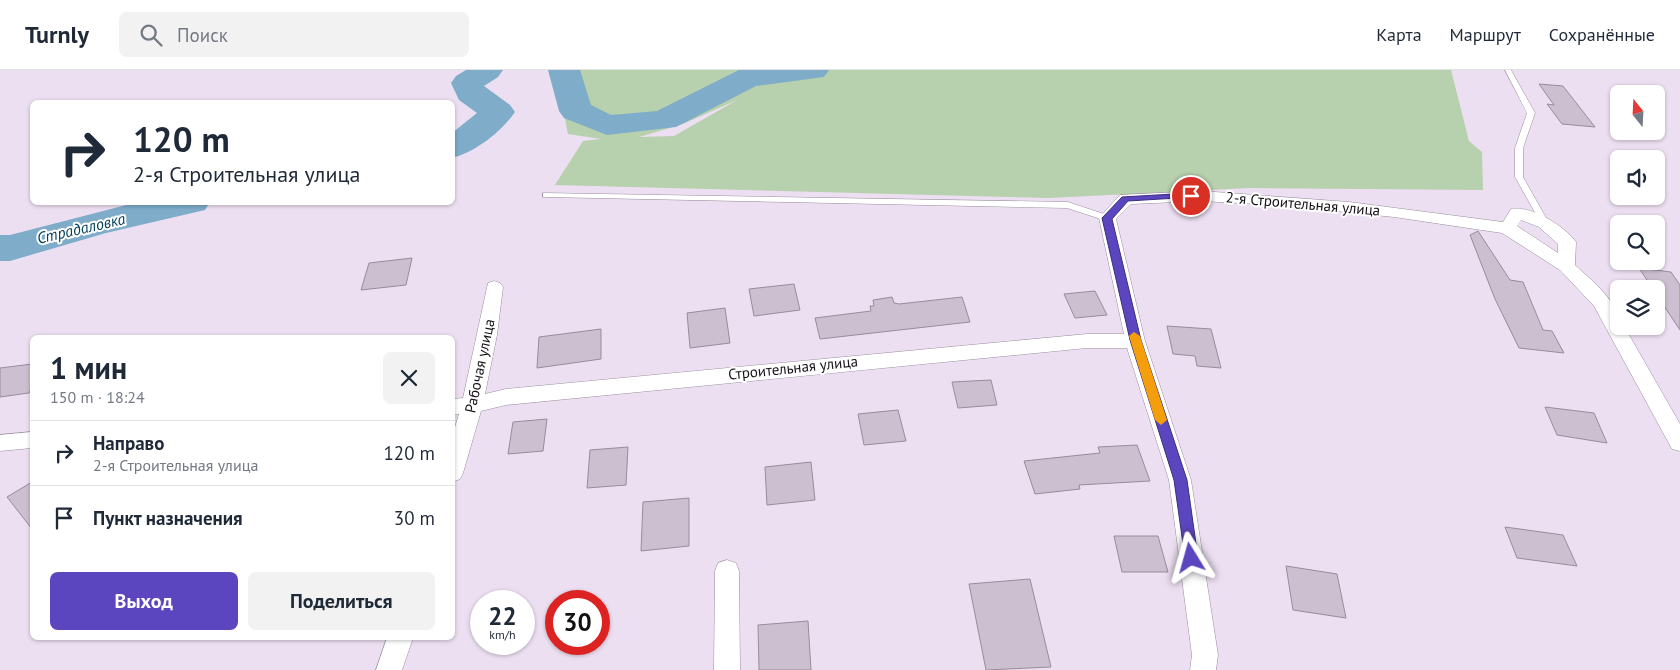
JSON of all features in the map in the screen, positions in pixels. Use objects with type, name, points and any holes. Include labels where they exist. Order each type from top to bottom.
[{"type":"street","name":"2-я Строительная улица","points":[[1107,218],[1126,199],[1175,195],[1256,198],[1374,209],[1437,216],[1507,228]]},
{"type":"street","points":[[1566,266],[1567,242],[1545,222],[1517,213],[1507,228],[1566,266],[1601,302],[1680,444]]},
{"type":"street","points":[[1107,218],[1135,340],[1180,480],[1205,655],[1203,670]]},
{"type":"street","name":"Рабочая улица","points":[[455,464],[474,405],[491,315],[494,287]]},
{"type":"street","name":"Строительная улица","points":[[455,407],[474,405],[506,397],[804,367],[1087,341],[1135,340]]},
{"type":"street","points":[[0,443],[30,440]]},
{"type":"street","points":[[727,571],[727,670]]},
{"type":"street","points":[[390,670],[399,640]]},
{"type":"lane","points":[[1508,70],[1532,113],[1519,148],[1519,177],[1545,222]]},
{"type":"lane","points":[[546,195],[1068,205],[1107,218]]},
{"type":"green space","points":[[550,70],[1451,70],[1469,141],[1482,152],[1483,190],[1249,188],[1049,198],[555,185],[583,141],[601,139],[568,134],[562,103]],"holes":[[[737,100],[674,136],[639,137],[683,124]]]},
{"type":"building","points":[[1539,84],[1563,86],[1595,127],[1562,124],[1547,104],[1554,105]]},
{"type":"building","points":[[1478,231],[1510,280],[1523,282],[1543,330],[1552,331],[1564,353],[1519,348],[1495,299],[1470,235]]},
{"type":"building","points":[[412,258],[406,285],[361,290],[369,263]]},
{"type":"building","points":[[1640,270],[1671,272],[1680,285],[1680,330],[1665,308],[1665,280],[1647,280]]},
{"type":"building","points":[[794,284],[800,310],[754,316],[749,289]]},
{"type":"building","points":[[1095,291],[1107,315],[1075,318],[1064,294]]},
{"type":"building","points":[[892,297],[894,303],[899,304],[962,297],[970,322],[820,339],[815,318],[871,311],[870,306],[874,306],[873,300]]},
{"type":"building","points":[[725,308],[730,343],[690,348],[687,313]]},
{"type":"building","points":[[1167,326],[1211,329],[1221,368],[1197,366],[1195,356],[1173,354]]},
{"type":"building","points":[[601,329],[601,359],[537,368],[539,337]]},
{"type":"building","points":[[30,364],[29,393],[0,397],[0,368]]},
{"type":"building","points":[[991,380],[997,405],[958,408],[952,382]]},
{"type":"building","points":[[1545,407],[1594,413],[1607,443],[1557,435]]},
{"type":"building","points":[[898,410],[906,441],[864,445],[858,414]]},
{"type":"building","points":[[547,419],[543,451],[508,454],[513,422]]},
{"type":"building","points":[[1137,445],[1150,481],[1079,485],[1080,489],[1035,494],[1024,461],[1100,453],[1098,447]]},
{"type":"building","points":[[628,447],[626,485],[587,488],[590,450]]},
{"type":"building","points":[[811,462],[815,500],[767,505],[765,467]]},
{"type":"building","points":[[30,483],[30,526],[7,497]]},
{"type":"building","points":[[689,498],[689,546],[641,551],[643,502]]},
{"type":"building","points":[[1505,527],[1563,535],[1577,566],[1517,558]]},
{"type":"building","points":[[1114,536],[1158,536],[1168,572],[1122,572]]},
{"type":"building","points":[[1286,566],[1337,574],[1346,618],[1293,610]]},
{"type":"building","points":[[1030,579],[1051,667],[986,670],[969,584]]},
{"type":"building","points":[[808,621],[811,670],[759,670],[758,625]]},
{"type":"waterway","name":"Страдаловка","points":[[455,146],[462,143],[498,112],[470,93],[467,83],[487,70]]},
{"type":"waterway","name":"Страдаловка","points":[[564,70],[576,111],[607,125],[664,120],[749,77],[813,70]]},
{"type":"waterway","name":"Страдаловка","points":[[0,248],[10,248],[99,223],[179,205]]},
{"type":"slow traffic","points":[[1134,336],[1161,420]]},
{"type":"route","points":[[1191,196],[1175,195],[1126,199],[1107,218],[1135,340],[1180,480],[1191,558]]}]
